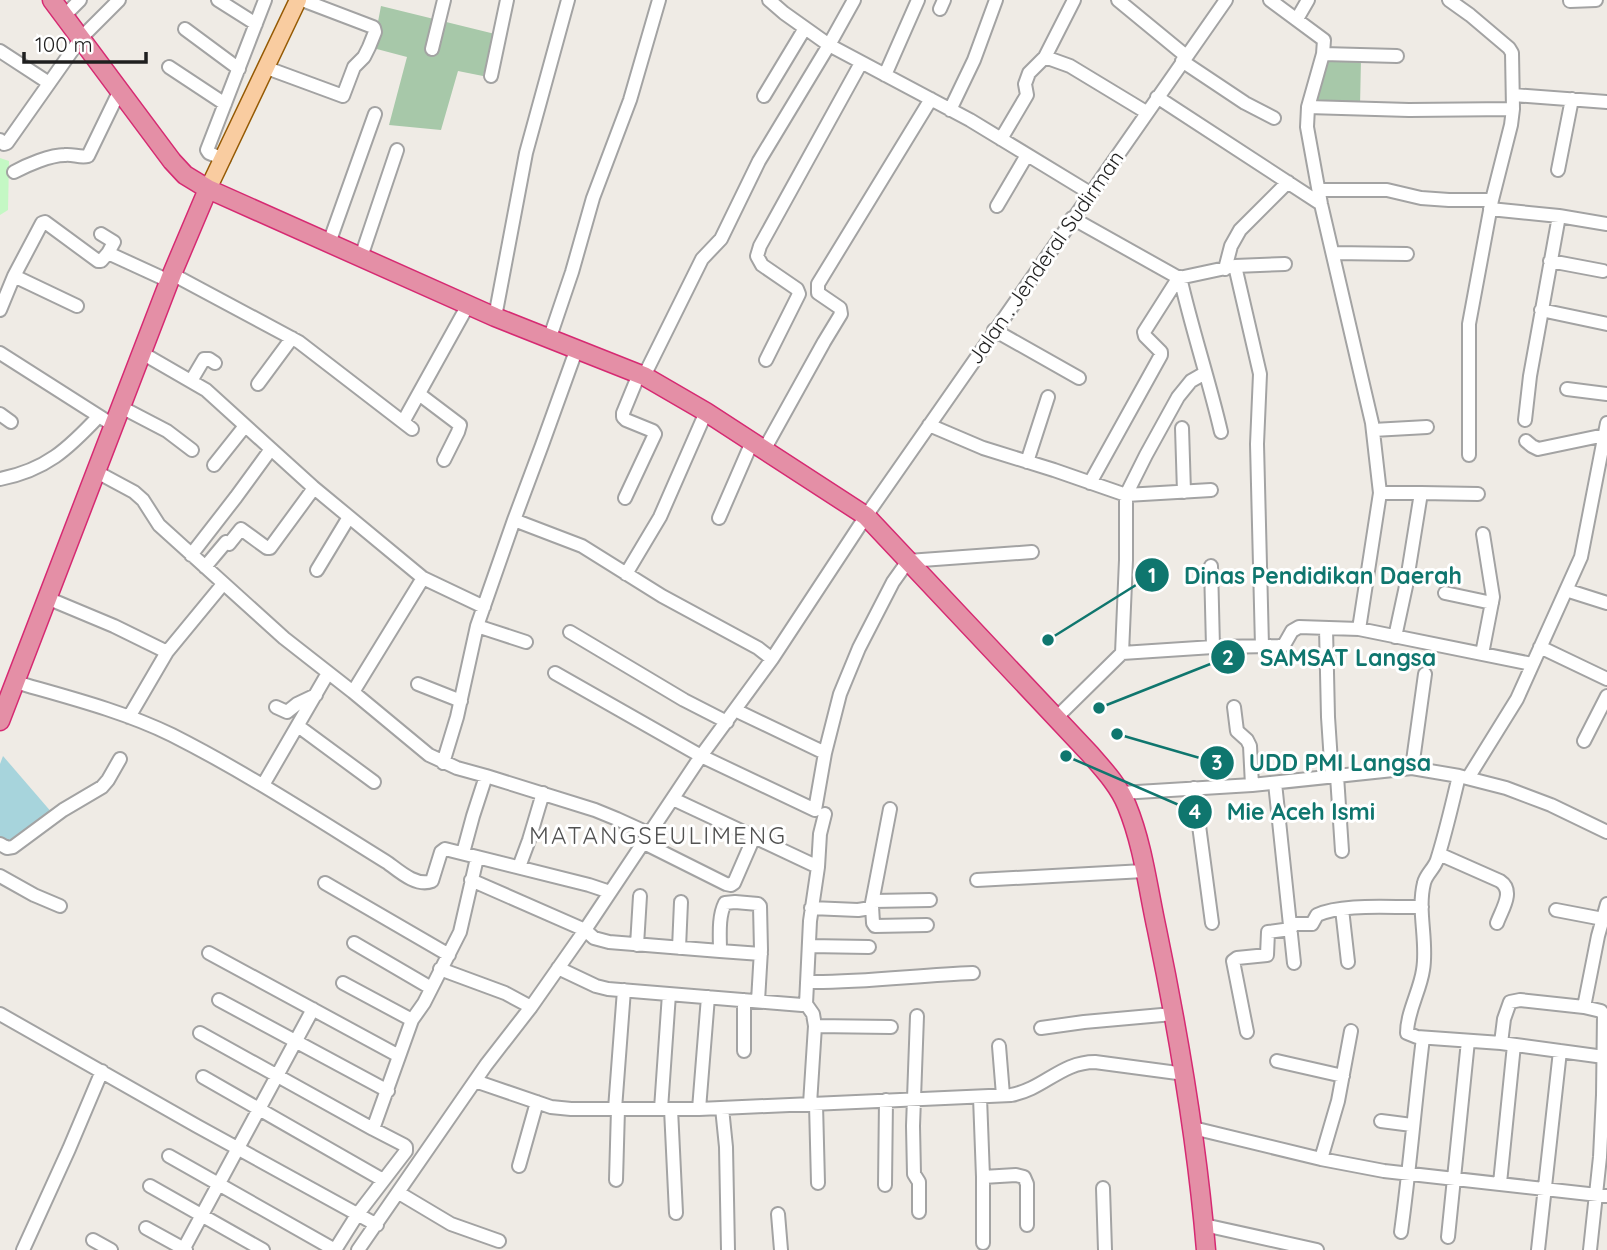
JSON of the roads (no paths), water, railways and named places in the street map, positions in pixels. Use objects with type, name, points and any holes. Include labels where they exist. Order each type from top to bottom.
[{"type":"highway","points":[[52,0],[172,162],[185,175],[217,173],[329,243],[495,317],[642,375],[706,412],[866,516],[1104,769],[1121,793],[1133,825],[1144,871],[1185,1074],[1206,1250]]},
{"type":"highway","points":[[0,721],[95,471],[106,420],[121,407],[171,278],[217,173]]},
{"type":"main road","points":[[217,173],[300,0]]},
{"type":"street","points":[[64,16],[80,0]]},
{"type":"street","points":[[0,140],[4,144],[7,143],[80,38],[118,0]]},
{"type":"street","points":[[218,0],[256,24]]},
{"type":"street","points":[[217,173],[207,150],[265,0]]},
{"type":"street","points":[[267,68],[343,96],[354,67],[369,47],[375,33],[373,27],[300,0]]},
{"type":"street","points":[[432,50],[444,0]]},
{"type":"street","points":[[491,76],[508,0]]},
{"type":"street","points":[[495,317],[526,153],[568,0]]},
{"type":"street","points":[[550,337],[593,198],[630,100],[659,0]]},
{"type":"street","points":[[769,0],[829,45],[950,110],[1090,193]]},
{"type":"street","points":[[625,498],[655,434],[626,420],[623,413],[702,259],[721,239],[759,161],[854,0]]},
{"type":"street","points":[[884,75],[918,0]]},
{"type":"street","points":[[950,110],[974,60],[996,0]]},
{"type":"street","points":[[1001,139],[1027,95],[1025,84],[1029,73],[1045,57],[1074,0]]},
{"type":"street","points":[[1118,0],[1184,58],[1245,103],[1274,118]]},
{"type":"street","name":"Jalan . Jenderal Sudirman","points":[[367,1220],[399,1193],[475,1082],[531,1007],[610,892],[643,834],[673,799],[697,753],[721,719],[736,710],[766,654],[866,516],[1226,0]]},
{"type":"street","points":[[1270,0],[1324,40],[1323,54],[1308,107],[1307,127],[1321,204],[1373,430],[1380,493],[1359,629]]},
{"type":"street","points":[[1297,19],[1308,0]]},
{"type":"street","points":[[1449,0],[1512,51],[1511,125],[1491,204],[1469,324],[1469,455]]},
{"type":"street","points":[[1570,1],[1596,0]]},
{"type":"street","points":[[764,96],[805,28]]},
{"type":"street","points":[[185,29],[239,69]]},
{"type":"street","points":[[0,51],[49,83]]},
{"type":"street","points":[[1323,54],[1397,56]]},
{"type":"street","points":[[1045,57],[1070,66],[1146,112]]},
{"type":"street","points":[[765,360],[799,294],[797,289],[762,265],[758,256],[760,246],[861,63]]},
{"type":"street","points":[[169,66],[225,104]]},
{"type":"street","points":[[13,172],[66,154],[88,156],[119,92]]},
{"type":"street","points":[[1513,95],[1607,102]]},
{"type":"street","points":[[1157,97],[1321,204]]},
{"type":"street","points":[[719,518],[758,446],[841,314],[840,308],[818,293],[818,284],[930,99]]},
{"type":"street","points":[[1558,170],[1572,99]]},
{"type":"street","points":[[1308,107],[1513,109]]},
{"type":"street","points":[[329,243],[375,114]]},
{"type":"street","points":[[361,257],[397,150]]},
{"type":"street","points":[[997,206],[1027,155]]},
{"type":"street","points":[[1262,646],[1258,444],[1260,374],[1230,267],[1231,246],[1240,230],[1288,182]]},
{"type":"street","points":[[1319,190],[1387,190],[1421,198],[1491,204],[1607,224]]},
{"type":"street","points":[[1525,420],[1541,310],[1559,216]]},
{"type":"street","points":[[1072,218],[1179,277],[1230,267],[1284,264]]},
{"type":"street","points":[[0,310],[14,276],[43,222],[98,261],[108,253],[114,242],[101,234]]},
{"type":"street","points":[[108,253],[171,278],[292,338],[408,425],[419,394],[468,304]]},
{"type":"street","points":[[1332,253],[1407,254]]},
{"type":"street","points":[[1550,261],[1603,271]]},
{"type":"street","points":[[14,276],[77,306]]},
{"type":"street","points":[[1179,277],[1221,432]]},
{"type":"street","points":[[1090,483],[1161,355],[1144,335],[1144,331],[1179,277]]},
{"type":"street","points":[[1541,310],[1607,324]]},
{"type":"street","points":[[994,330],[1079,378]]},
{"type":"street","points":[[258,384],[292,338]]},
{"type":"street","points":[[443,763],[461,701],[477,626],[577,348]]},
{"type":"street","points":[[0,353],[106,420],[46,463],[0,479]]},
{"type":"street","points":[[142,353],[206,390],[314,488],[423,578],[484,607]]},
{"type":"street","points":[[191,382],[204,359],[215,363]]},
{"type":"street","points":[[1122,653],[1126,495],[1178,397],[1191,381],[1205,373]]},
{"type":"street","points":[[1567,389],[1607,394]]},
{"type":"street","points":[[419,394],[460,425],[444,460]]},
{"type":"street","points":[[1027,462],[1048,397]]},
{"type":"street","points":[[121,407],[167,430],[192,450]]},
{"type":"street","points":[[626,574],[660,517],[706,412]]},
{"type":"street","points":[[929,425],[983,448],[1126,495],[1210,490]]},
{"type":"street","points":[[214,465],[245,426]]},
{"type":"street","points":[[1373,430],[1427,427]]},
{"type":"street","points":[[1182,428],[1184,492]]},
{"type":"street","points":[[1526,441],[1538,449],[1606,429],[1602,482],[1581,557],[1512,708],[1464,777],[1435,865],[1425,880],[1422,907],[1424,967],[1406,1031],[1409,1035],[1423,1038],[1508,1044],[1604,1057]]},
{"type":"street","points":[[191,555],[271,449]]},
{"type":"street","points":[[95,471],[140,496],[159,525],[284,638],[422,750],[443,763],[595,810],[643,834],[721,882],[732,885],[754,837]]},
{"type":"street","points":[[205,567],[221,547],[226,542],[229,544],[241,529],[270,548],[314,488]]},
{"type":"street","points":[[1380,493],[1478,494]]},
{"type":"street","points":[[1395,637],[1421,494]]},
{"type":"street","points":[[317,570],[349,517]]},
{"type":"street","points":[[513,520],[582,546],[662,596],[766,654]]},
{"type":"street","points":[[1482,654],[1492,603],[1483,534]]},
{"type":"street","points":[[555,673],[697,753],[815,810],[825,753],[840,694],[859,648],[908,561],[1032,552]]},
{"type":"street","points":[[1211,566],[1213,647]]},
{"type":"street","points":[[352,692],[423,578]]},
{"type":"street","points":[[129,718],[167,652],[223,584]]},
{"type":"street","points":[[1566,590],[1607,603]]},
{"type":"street","points":[[1445,593],[1492,603]]},
{"type":"street","points":[[47,598],[167,652]]},
{"type":"street","points":[[477,626],[526,642]]},
{"type":"street","points":[[1056,718],[1122,653],[1284,645],[1295,628],[1359,629],[1532,664]]},
{"type":"street","points":[[1326,628],[1328,718],[1342,851]]},
{"type":"street","points":[[570,632],[721,719]]},
{"type":"street","points":[[1540,647],[1607,679]]},
{"type":"street","points":[[263,785],[328,673]]},
{"type":"street","points":[[1412,768],[1425,674]]},
{"type":"street","points":[[15,682],[129,718],[170,734],[263,785],[402,874],[420,882],[432,881],[442,850],[446,849],[610,892]]},
{"type":"street","points":[[418,684],[461,701]]},
{"type":"street","points":[[276,707],[287,712],[316,694]]},
{"type":"street","points":[[1584,741],[1607,696]]},
{"type":"street","points":[[1234,707],[1237,731],[1250,746],[1252,785]]},
{"type":"street","points":[[736,710],[825,753]]},
{"type":"street","points":[[298,726],[374,782]]},
{"type":"street","points":[[0,844],[14,847],[63,810],[102,787],[120,759]]},
{"type":"street","points":[[1121,793],[1252,785],[1412,768],[1464,777],[1530,796],[1607,832]]},
{"type":"street","points":[[463,853],[486,776]]},
{"type":"street","points":[[1275,783],[1294,963]]},
{"type":"street","points":[[1194,788],[1212,923]]},
{"type":"street","points":[[519,867],[543,793]]},
{"type":"street","points":[[673,799],[818,867]]},
{"type":"street","points":[[890,809],[873,904],[874,926],[927,925]]},
{"type":"street","points":[[818,1183],[813,1104],[815,1026],[813,1014],[806,1004],[811,908],[825,814]]},
{"type":"street","points":[[1439,854],[1506,885],[1507,894],[1497,923]]},
{"type":"street","points":[[373,1129],[412,1020],[424,1003],[461,929],[477,858]]},
{"type":"street","points":[[977,880],[1144,871]]},
{"type":"street","points":[[0,876],[60,906]]},
{"type":"street","points":[[471,880],[585,930],[597,940],[761,954]]},
{"type":"street","points":[[325,883],[449,955]]},
{"type":"street","points":[[637,945],[640,896]]},
{"type":"street","points":[[873,904],[930,900]]},
{"type":"street","points":[[679,948],[681,902]]},
{"type":"street","points":[[720,951],[724,904],[758,904],[761,954],[758,1001]]},
{"type":"street","points":[[811,908],[865,910],[870,909],[873,904]]},
{"type":"street","points":[[1584,1007],[1607,904]]},
{"type":"street","points":[[1247,1032],[1233,960],[1266,956],[1268,932],[1312,924],[1319,914],[1342,909],[1422,907]]},
{"type":"street","points":[[1342,909],[1348,962]]},
{"type":"street","points":[[1556,909],[1603,919]]},
{"type":"street","points":[[354,943],[431,988]]},
{"type":"street","points":[[808,946],[869,947]]},
{"type":"street","points":[[209,953],[399,1056]]},
{"type":"street","points":[[558,968],[602,988],[806,1004]]},
{"type":"street","points":[[440,969],[505,993],[531,1007]]},
{"type":"street","points":[[807,982],[849,982],[973,973]]},
{"type":"street","points":[[343,983],[412,1020]]},
{"type":"street","points":[[616,1180],[624,990]]},
{"type":"street","points":[[669,994],[666,1109],[676,1213]]},
{"type":"street","points":[[699,1109],[708,997]]},
{"type":"street","points":[[219,1000],[388,1091]]},
{"type":"street","points":[[744,1000],[744,1051]]},
{"type":"street","points":[[1500,1183],[1508,1044],[1504,1019],[1507,1007],[1512,1001],[1520,1000],[1598,1010],[1603,1013],[1605,1095],[1602,1195],[1590,1250]]},
{"type":"street","points":[[146,1228],[184,1250],[218,1182],[313,1009]]},
{"type":"street","points":[[0,1014],[367,1220]]},
{"type":"street","points":[[1041,1028],[1173,1014]]},
{"type":"street","points":[[917,1016],[913,1144],[914,1174],[919,1184],[919,1212]]},
{"type":"street","points":[[815,1026],[891,1027]]},
{"type":"street","points":[[1321,1159],[1338,1101],[1351,1031]]},
{"type":"street","points":[[200,1033],[373,1129],[409,1145],[424,1156]]},
{"type":"street","points":[[1401,1232],[1423,1038]]},
{"type":"street","points":[[1448,1237],[1468,1041]]},
{"type":"street","points":[[999,1046],[1003,1095]]},
{"type":"street","points":[[1538,1250],[1560,1051]]},
{"type":"street","points":[[1277,1061],[1343,1076]]},
{"type":"street","points":[[475,1082],[561,1109],[617,1110],[699,1109],[1003,1095],[1026,1091],[1068,1067],[1094,1062],[1185,1074]]},
{"type":"street","points":[[23,1250],[102,1071]]},
{"type":"street","points":[[202,1077],[383,1180]]},
{"type":"street","points":[[980,1097],[983,1243]]},
{"type":"street","points":[[884,1185],[886,1100]]},
{"type":"street","points":[[519,1166],[537,1102]]},
{"type":"street","points":[[722,1108],[729,1250]]},
{"type":"street","points":[[1381,1121],[1412,1125]]},
{"type":"street","points":[[1193,1128],[1321,1159],[1409,1175],[1602,1195]]},
{"type":"street","points":[[358,1250],[383,1180],[406,1151],[406,1146],[400,1142]]},
{"type":"street","points":[[169,1156],[335,1250],[367,1220]]},
{"type":"street","points":[[983,1177],[1016,1175],[1026,1179],[1027,1225]]},
{"type":"street","points":[[150,1186],[263,1250]]},
{"type":"street","points":[[1103,1188],[1105,1250]]},
{"type":"street","points":[[399,1193],[451,1224],[499,1241]]},
{"type":"street","points":[[778,1214],[780,1250]]},
{"type":"street","points":[[1203,1225],[1317,1250]]},
{"type":"street","points":[[93,1240],[111,1250]]},
{"type":"water","points":[[3,756],[53,814],[9,846],[0,841],[0,764]]},
{"type":"place","name":"Dinas Pendidikan Daerah","points":[[1048,640]]},
{"type":"place","name":"SAMSAT Langsa","points":[[1099,708]]},
{"type":"place","name":"UDD PMI Langsa","points":[[1117,734]]},
{"type":"place","name":"Mie Aceh Ismi","points":[[1066,756]]},
{"type":"district","name":"MATANGSEULIMENG","points":[[658,835]]}]
